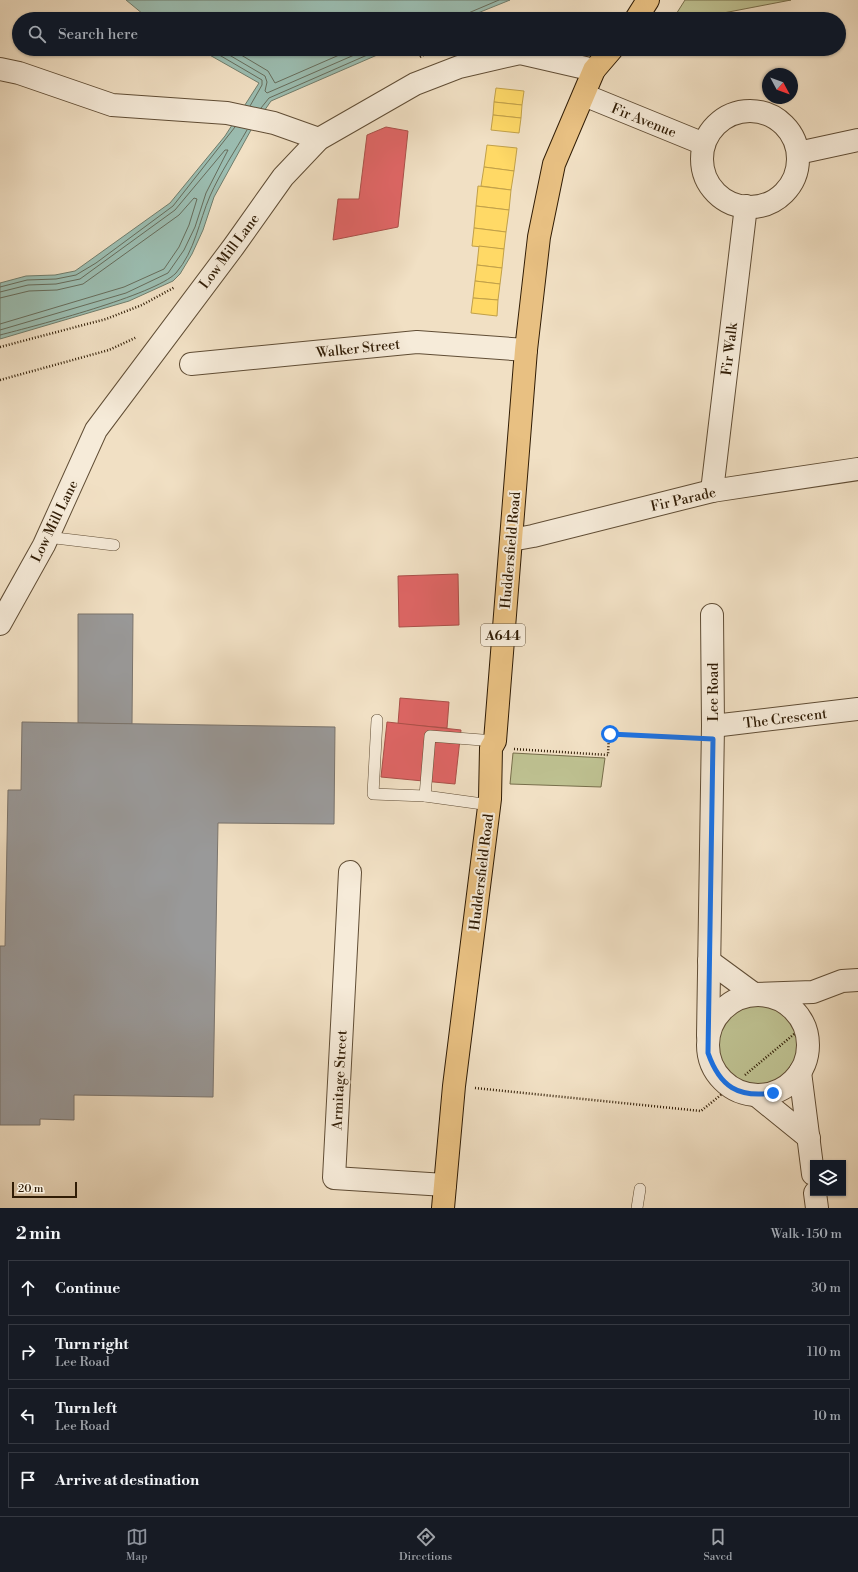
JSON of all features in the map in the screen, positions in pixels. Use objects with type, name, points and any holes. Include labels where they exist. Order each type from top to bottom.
[{"type":"highway","points":[[640,12],[648,0]]},
{"type":"highway","name":"Huddersfield Road","points":[[443,1208],[454,1086],[490,805],[493,744],[526,350],[539,237],[554,164],[594,70],[606,56]]},
{"type":"street","name":"Low Mill Lane","points":[[0,624],[47,537],[96,430],[234,246],[283,177],[319,139],[415,84],[459,68],[508,56]]},
{"type":"street","name":"Low Mill Lane","points":[[533,56],[594,70]]},
{"type":"street","points":[[0,69],[19,73],[112,105],[228,114],[274,123],[319,139]]},
{"type":"street","name":"Fir Avenue","points":[[584,95],[704,144]]},
{"type":"street","points":[[754,111],[770,115],[784,124],[793,137],[798,153],[798,167],[793,181],[785,192],[773,201],[760,206],[746,206],[732,203],[719,196],[710,185],[704,172],[702,158],[704,144],[712,130],[724,119],[738,112],[754,111]]},
{"type":"street","points":[[798,153],[858,140]]},
{"type":"street","name":"Fir Walk","points":[[712,491],[746,206]]},
{"type":"street","name":"Walker Street","points":[[190,364],[417,342],[526,350]]},
{"type":"street","name":"Fir Parade","points":[[511,540],[712,491],[858,469]]},
{"type":"street","name":"Lee Road","points":[[708,1036],[714,1020],[725,1006],[739,998],[754,994],[770,995],[784,1002],[800,1019],[808,1041],[807,1057],[800,1072],[789,1084],[773,1093],[756,1095],[739,1092],[730,1087],[714,1070],[708,1053],[708,1036],[709,961],[713,733],[712,615]]},
{"type":"street","name":"The Crescent","points":[[713,733],[858,709]]},
{"type":"street","name":"Armitage Street","points":[[350,872],[334,1178],[445,1185]]},
{"type":"street","name":"Lee Road","points":[[709,961],[754,994]]},
{"type":"street","points":[[754,994],[813,992],[842,981],[858,980]]},
{"type":"street","points":[[800,1019],[813,992]]},
{"type":"street","name":"Lee Road","points":[[800,1072],[811,1160]]},
{"type":"street","name":"Lee Road","points":[[756,1095],[809,1138]]},
{"type":"street","points":[[815,1196],[817,1208]]},
{"type":"lane","points":[[47,537],[114,545]]},
{"type":"lane","points":[[377,720],[373,794],[425,796],[490,805]]},
{"type":"lane","points":[[425,796],[430,736],[493,744]]},
{"type":"lane","points":[[637,1208],[640,1189]]},
{"type":"path","points":[[414,60],[421,56]]},
{"type":"path","points":[[0,347],[106,319],[142,305],[179,284]]},
{"type":"path","points":[[0,380],[108,350],[144,334]]},
{"type":"path","points":[[493,744],[608,755],[610,734],[713,733]]},
{"type":"path","points":[[454,1086],[701,1111],[730,1087],[800,1019]]},
{"type":"green space","points":[[685,0],[791,0],[728,12],[677,12]]},
{"type":"green space","points":[[513,753],[605,758],[601,787],[510,784]]},
{"type":"green space","points":[[758,995],[768,996],[786,1003],[800,1017],[807,1035],[807,1055],[800,1073],[786,1087],[768,1094],[758,1095],[748,1094],[730,1087],[716,1073],[709,1055],[708,1045],[709,1035],[716,1017],[730,1003],[748,996]]},
{"type":"water","points":[[126,0],[510,0],[480,12],[141,12]]},
{"type":"water","points":[[211,56],[375,56],[271,101],[251,130],[214,197],[203,230],[192,254],[180,274],[173,281],[129,301],[0,339],[0,283],[26,276],[55,275],[75,271],[170,203],[225,136],[259,83]]},
{"type":"building: Homes","points":[[496,88],[524,91],[522,105],[494,102]]},
{"type":"building: Homes","points":[[494,102],[522,105],[521,118],[493,115]]},
{"type":"building: Homes","points":[[493,115],[521,118],[519,133],[491,130]]},
{"type":"building: Homes","points":[[487,145],[517,148],[514,171],[484,167]]},
{"type":"building: Homes","points":[[484,167],[514,171],[511,190],[481,186]]},
{"type":"building: Homes","points":[[478,186],[511,190],[509,210],[476,206]]},
{"type":"building: Homes","points":[[476,206],[509,210],[506,232],[474,228]]},
{"type":"building: Homes","points":[[474,228],[506,232],[504,249],[472,246]]},
{"type":"building: Homes","points":[[479,246],[504,249],[502,268],[477,265]]},
{"type":"building: Homes","points":[[477,265],[502,268],[500,284],[475,281]]},
{"type":"building: Homes","points":[[475,281],[500,284],[498,300],[473,298]]},
{"type":"building: Homes","points":[[473,298],[498,300],[497,316],[471,313]]},
{"type":"building: Shops","points":[[386,127],[408,131],[398,227],[333,240],[338,199],[359,199],[367,135]]},
{"type":"building: Shops","points":[[458,574],[459,625],[399,627],[398,576]]},
{"type":"building: Shops","points":[[400,698],[449,702],[447,728],[398,724]]},
{"type":"building: Shops","points":[[387,722],[461,730],[455,784],[381,777]]},
{"type":"building: Industry","points":[[78,614],[133,614],[132,724],[78,723]]},
{"type":"building: Industry","points":[[22,722],[335,727],[334,824],[218,823],[213,1097],[74,1095],[74,1120],[40,1119],[40,1125],[0,1125],[0,946],[5,946],[8,790],[21,790]]},
{"type":"route","points":[[610,734],[713,739],[708,1053],[714,1070],[724,1083],[730,1087],[739,1092],[756,1095],[773,1093]]}]
